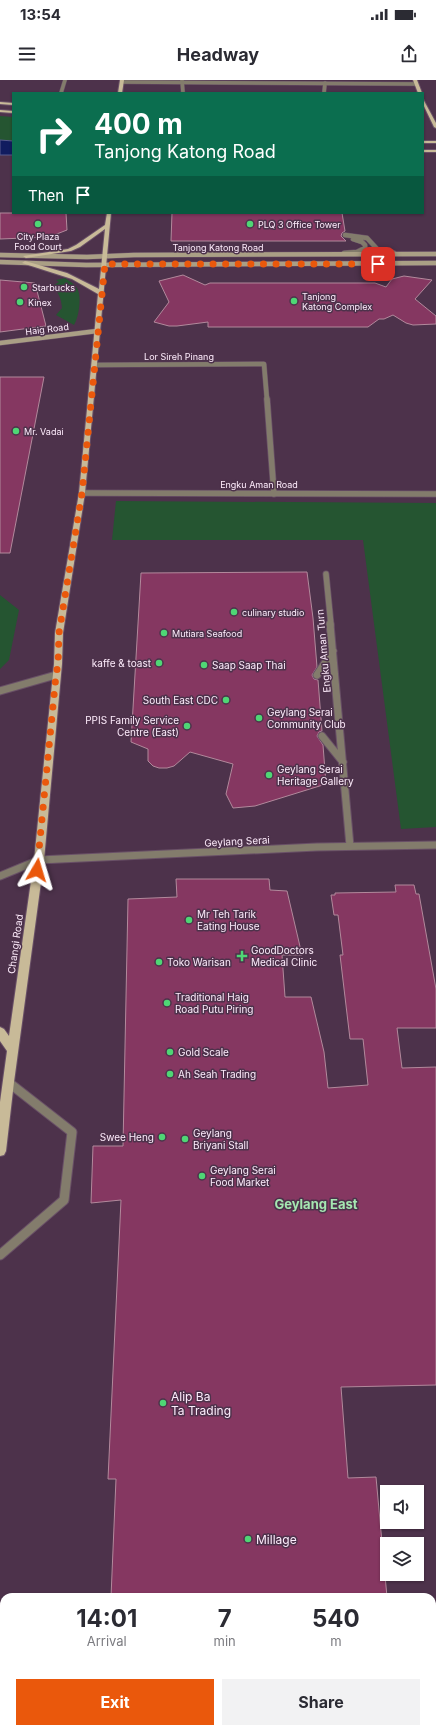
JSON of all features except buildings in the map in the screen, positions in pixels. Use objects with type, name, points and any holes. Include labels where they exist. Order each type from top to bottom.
[{"type":"main road","points":[[120,92],[122,81]]},
{"type":"main road","points":[[415,82],[420,92]]},
{"type":"main road","points":[[424,102],[436,127]]},
{"type":"main road","points":[[0,103],[12,104]]},
{"type":"main road","points":[[0,111],[12,112]]},
{"type":"main road","points":[[432,119],[436,122]]},
{"type":"main road","points":[[424,142],[436,142]]},
{"type":"main road","points":[[424,151],[436,151]]},
{"type":"main road","name":"Changi Road","points":[[0,1151],[12,1050],[39,860],[63,611],[82,493],[110,214]]},
{"type":"main road","points":[[26,256],[69,250],[78,246],[108,225]]},
{"type":"main road","name":"Tanjong Katong Road","points":[[0,255],[106,256],[436,254]]},
{"type":"main road","name":"Tanjong Katong Road","points":[[0,262],[334,265],[436,263]]},
{"type":"main road","points":[[25,263],[74,277],[101,293]]},
{"type":"main road","name":"Haig Road","points":[[0,343],[97,331]]},
{"type":"main road","points":[[0,1032],[12,1050]]},
{"type":"street","points":[[61,92],[64,80]]},
{"type":"street","points":[[122,81],[325,83],[415,82]]},
{"type":"street","points":[[183,81],[183,92]]},
{"type":"street","points":[[324,92],[325,83]]},
{"type":"street","points":[[326,254],[357,252],[365,248],[365,245],[362,242],[344,237],[367,238],[372,242],[376,249],[406,254]]},
{"type":"street","name":"Lor Sireh Pinang","points":[[94,365],[264,364],[274,494]]},
{"type":"street","name":"Engku Aman Road","points":[[82,493],[436,494]]},
{"type":"street","name":"Engku Aman Turn","points":[[326,574],[350,846]]},
{"type":"street","points":[[317,675],[333,651]]},
{"type":"street","points":[[0,691],[56,675]]},
{"type":"street","points":[[322,736],[343,762]]},
{"type":"street","name":"Geylang Serai","points":[[39,860],[350,846],[436,845]]},
{"type":"street","points":[[0,876],[39,860]]},
{"type":"street","points":[[0,1255],[64,1200],[72,1132],[8,1082]]},
{"type":"green space","points":[[0,116],[12,117],[12,141],[0,140]]},
{"type":"green space","points":[[65,278],[77,288],[79,292],[79,306],[74,325],[56,315],[62,308],[62,304],[58,293],[52,286],[59,282],[56,280]]},
{"type":"green space","points":[[116,501],[436,503],[436,827],[401,829],[363,540],[112,540]]},
{"type":"green space","points":[[0,595],[19,610],[9,660],[0,669]]},
{"type":"shaded area","points":[[0,140],[12,141],[12,155],[0,155]]},
{"type":"place","name":"City Plaza Food Court","points":[[38,224]]},
{"type":"place","name":"PLQ 3 Office Tower","points":[[250,224]]},
{"type":"place","name":"Starbucks","points":[[24,287]]},
{"type":"place","name":"Tanjong Katong Complex","points":[[294,301]]},
{"type":"place","name":"Kinex","points":[[20,302]]},
{"type":"place","name":"Mr. Vadai","points":[[16,431]]},
{"type":"place","name":"culinary studio","points":[[234,612]]},
{"type":"place","name":"Mutiara Seafood","points":[[164,633]]},
{"type":"place","name":"kaffe & toast","points":[[159,663]]},
{"type":"place","name":"Saap Saap Thai","points":[[204,665]]},
{"type":"place","name":"South East CDC","points":[[226,700]]},
{"type":"place","name":"Geylang Serai Community Club","points":[[259,718]]},
{"type":"place","name":"PPIS Family Service Centre (East)","points":[[187,726]]},
{"type":"place","name":"Geylang Serai Heritage Gallery","points":[[269,775]]},
{"type":"place","name":"Mr Teh Tarik Eating House","points":[[189,920]]},
{"type":"place","name":"GoodDoctors Medical Clinic","points":[[242,956]]},
{"type":"place","name":"Toko Warisan","points":[[159,962]]},
{"type":"place","name":"Traditional Haig Road Putu Piring","points":[[167,1003]]},
{"type":"place","name":"Gold Scale","points":[[170,1052]]},
{"type":"place","name":"Ah Seah Trading","points":[[170,1074]]},
{"type":"place","name":"Swee Heng","points":[[162,1137]]},
{"type":"place","name":"Geylang Briyani Stall","points":[[185,1139]]},
{"type":"place","name":"Geylang Serai Food Market","points":[[202,1176]]},
{"type":"place","name":"Alip Ba Ta Trading","points":[[163,1403]]},
{"type":"place","name":"Millage","points":[[248,1539]]},
{"type":"district","name":"Geylang East","points":[[316,1204]]},
{"type":"route","points":[[37,870],[58,664],[59,633],[82,493],[97,331],[105,264],[378,264]]}]
